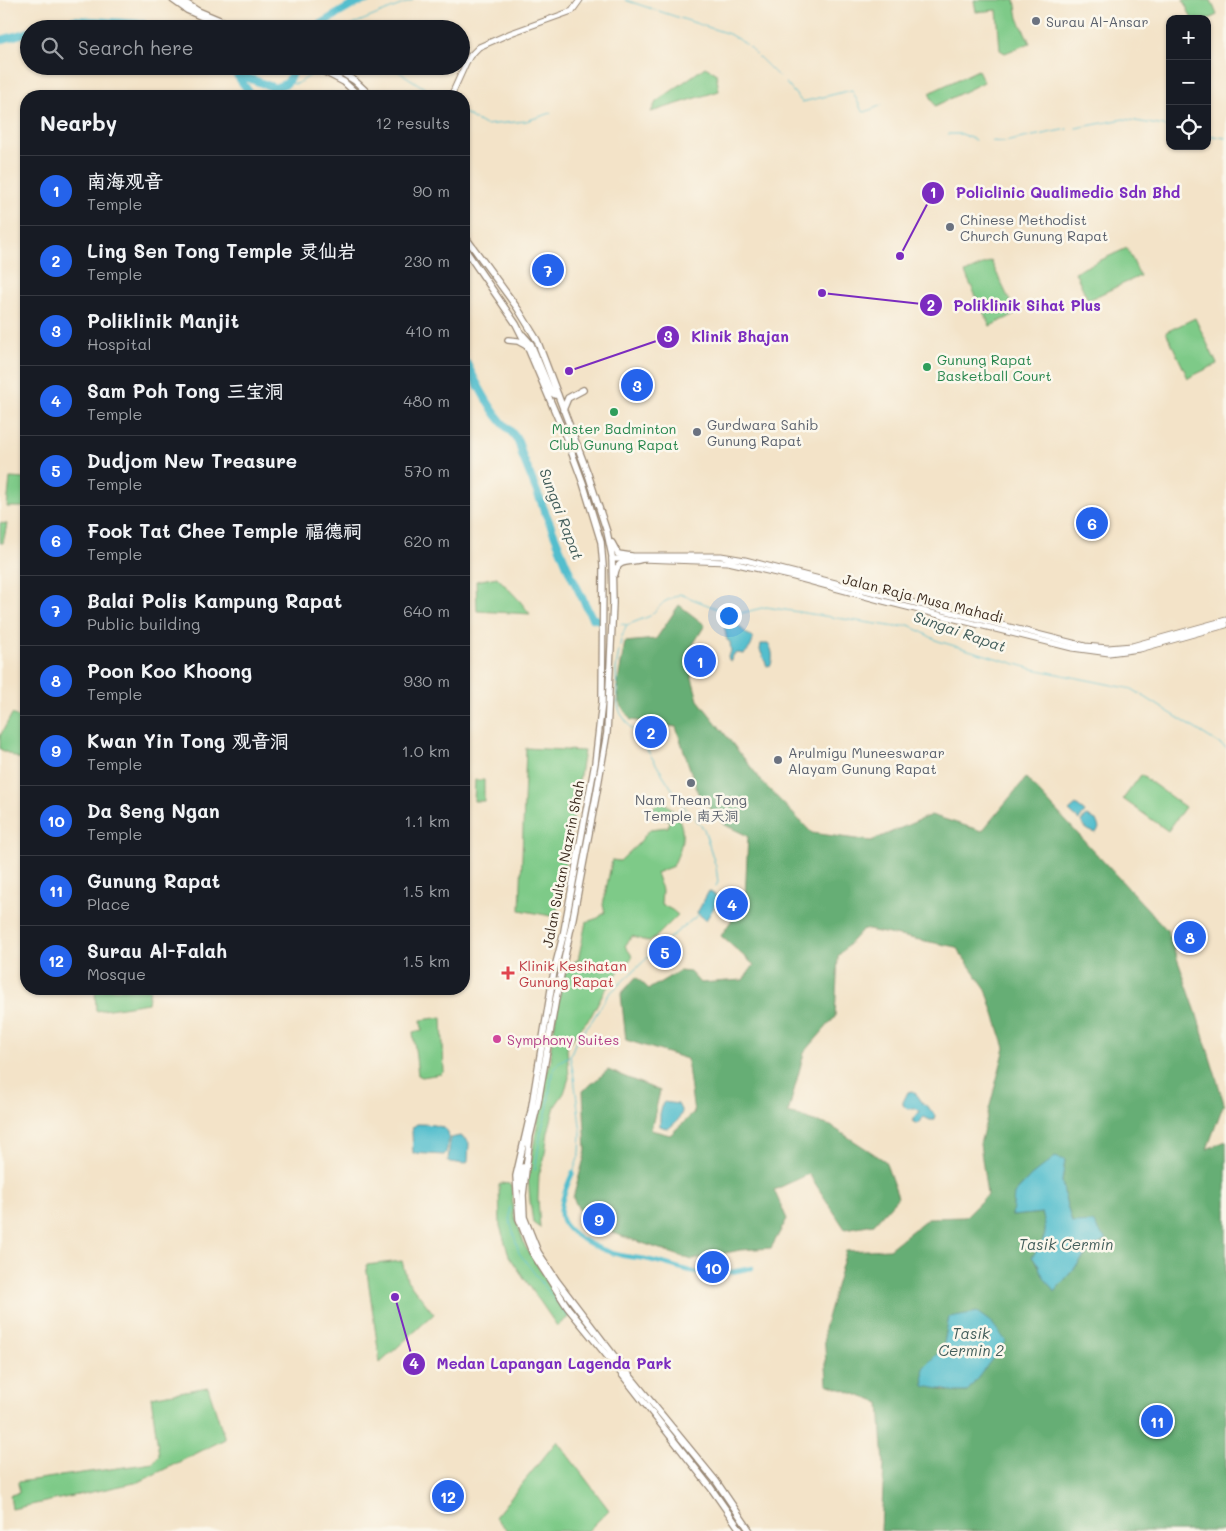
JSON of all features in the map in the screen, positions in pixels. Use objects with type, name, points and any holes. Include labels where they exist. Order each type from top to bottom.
[{"type":"highway","points":[[173,0],[210,20]]},
{"type":"highway","points":[[181,0],[198,11],[220,20]]},
{"type":"highway","points":[[330,75],[344,82],[353,90]]},
{"type":"highway","points":[[346,75],[365,90]]},
{"type":"highway","name":"Jalan Sultan Nazrin Shah","points":[[470,243],[522,315],[537,340],[588,474],[606,532],[611,558],[613,594],[607,733],[573,919],[530,1136],[523,1195],[524,1217],[534,1243],[547,1266],[664,1418],[711,1474],[750,1531]]},
{"type":"highway","name":"Jalan Sultan Nazrin Shah","points":[[470,257],[516,324],[527,346],[583,483],[601,542],[603,566],[602,702],[595,763],[563,936],[554,971],[531,1111],[517,1179],[518,1214],[523,1233],[542,1271],[577,1320],[711,1488],[741,1531]]},
{"type":"highway","points":[[495,278],[525,326],[524,332],[520,332],[531,344],[552,394],[558,395]]},
{"type":"highway","points":[[516,324],[514,332],[508,340],[518,341],[527,346]]},
{"type":"highway","points":[[563,410],[568,398],[584,390]]},
{"type":"highway","points":[[606,532],[618,554],[631,556]]},
{"type":"highway","points":[[601,542],[605,554],[611,558],[606,568],[603,602]]},
{"type":"highway","points":[[613,594],[616,571],[619,564],[643,559]]},
{"type":"highway","points":[[523,1195],[517,1179],[530,1136]]},
{"type":"highway","points":[[574,1302],[577,1320],[594,1328]]},
{"type":"main road","points":[[470,56],[478,47],[572,11],[580,0]]},
{"type":"main road","points":[[455,90],[461,75]]},
{"type":"main road","name":"Jalan Raja Musa Mahadi","points":[[611,558],[631,556],[729,557],[1085,646],[1108,648],[1132,646],[1226,620]]},
{"type":"main road","name":"Jalan Raja Musa Mahadi","points":[[611,558],[728,562],[1072,648],[1109,653],[1140,648],[1226,625]]},
{"type":"main road","points":[[996,623],[1003,627],[1004,630],[1009,628],[1017,629]]},
{"type":"green space","points":[[974,0],[1015,0],[1018,18],[1030,43],[1005,53],[1000,50],[997,10],[976,12]]},
{"type":"green space","points":[[1183,0],[1211,0],[1217,15],[1211,18],[1211,15],[1190,15]]},
{"type":"green space","points":[[705,67],[716,73],[719,91],[651,112],[656,102]]},
{"type":"green space","points":[[978,70],[984,82],[935,106],[929,93]]},
{"type":"green space","points":[[1127,248],[1140,276],[1088,300],[1075,272]]},
{"type":"green space","points":[[991,261],[1016,314],[990,326],[965,273]]},
{"type":"green space","points":[[1195,318],[1217,364],[1188,378],[1166,332]]},
{"type":"green space","points":[[10,478],[20,479],[20,507],[7,507]]},
{"type":"green space","points":[[0,523],[7,524],[3,543],[0,543]]},
{"type":"green space","points":[[497,577],[530,614],[477,611],[476,581]]},
{"type":"green space","points":[[679,605],[705,625],[686,656],[698,700],[765,785],[812,833],[871,841],[931,815],[982,831],[1026,778],[1167,930],[1196,1012],[1224,1103],[1207,1149],[1226,1141],[1226,1531],[881,1531],[884,1465],[880,1403],[827,1384],[824,1329],[846,1251],[889,1249],[928,1218],[965,1217],[987,1195],[980,1144],[1005,1048],[986,989],[956,947],[863,929],[838,956],[835,1017],[804,1053],[788,1113],[831,1126],[885,1161],[898,1197],[874,1224],[845,1229],[809,1174],[774,1190],[787,1219],[771,1248],[740,1250],[692,1260],[586,1222],[573,1198],[586,1151],[583,1091],[608,1070],[660,1091],[651,1130],[670,1135],[694,1113],[687,1059],[626,1040],[621,994],[636,977],[649,989],[679,971],[690,972],[700,983],[743,980],[754,965],[721,936],[745,900],[748,836],[725,825],[699,796],[676,727],[631,720],[619,703],[618,681],[625,642],[656,639]],"holes":[[[1065,1160],[1062,1181],[1072,1223],[1106,1240],[1091,1249],[1054,1292],[1032,1257],[1040,1246],[1045,1232],[1042,1213],[1012,1216],[1014,1194],[1031,1176]],[[949,1317],[1005,1341],[967,1392],[943,1391],[935,1387],[923,1368],[943,1349]]]},
{"type":"green space","points":[[12,714],[20,718],[20,759],[0,749],[0,736]]},
{"type":"green space","points":[[526,748],[584,751],[556,917],[520,910]]},
{"type":"green space","points":[[1141,775],[1185,807],[1168,831],[1123,799]]},
{"type":"green space","points":[[475,780],[484,780],[484,801],[474,801]]},
{"type":"green space","points":[[662,801],[677,815],[682,830],[682,839],[673,866],[656,873],[662,890],[661,904],[678,915],[648,942],[632,936],[625,946],[633,957],[621,968],[602,995],[591,1016],[567,1048],[569,1078],[564,1093],[555,1106],[548,1132],[544,1160],[539,1174],[540,1228],[533,1223],[528,1177],[546,1075],[551,1061],[551,1047],[559,998],[567,965],[578,960],[586,922],[598,918],[605,912],[603,905],[612,860],[620,861],[639,843],[650,829],[668,827],[669,820],[652,816],[653,807]]},
{"type":"green space","points":[[95,995],[149,995],[148,1003],[96,1011]]},
{"type":"green space","points":[[442,1017],[444,1071],[441,1074],[422,1077],[418,1075],[413,1032],[422,1030],[421,1020]]},
{"type":"green space","points":[[502,1183],[511,1186],[514,1215],[525,1246],[570,1316],[557,1326],[509,1256],[500,1226],[499,1185]]},
{"type":"green space","points":[[402,1261],[407,1280],[434,1314],[380,1363],[366,1265]]},
{"type":"green space","points":[[208,1387],[225,1439],[139,1482],[12,1509],[10,1495],[19,1493],[18,1482],[153,1463],[159,1455],[151,1397]]},
{"type":"green space","points":[[557,1441],[609,1510],[588,1531],[508,1531],[495,1517]]},
{"type":"water","points":[[730,622],[735,623],[753,639],[747,651],[744,654],[738,653],[733,655],[732,661],[729,660],[728,656],[731,652],[730,642],[727,640],[724,625]]},
{"type":"water","points":[[761,644],[768,644],[771,649],[771,665],[767,666],[760,650]]},
{"type":"water","points":[[1076,805],[1085,812],[1079,820],[1069,811]]},
{"type":"water","points":[[1087,816],[1096,820],[1099,828],[1096,833],[1087,829],[1082,823],[1081,821]]},
{"type":"water","points":[[709,891],[720,898],[706,920],[697,913]]},
{"type":"water","points":[[912,1091],[936,1115],[935,1120],[924,1117],[917,1124],[912,1121],[920,1111],[915,1108],[907,1109],[903,1102],[908,1092]]},
{"type":"water","points":[[663,1102],[678,1104],[682,1112],[678,1120],[668,1129],[660,1126]]},
{"type":"water","points":[[417,1124],[434,1125],[446,1129],[449,1139],[444,1155],[413,1153],[412,1131],[413,1127]]},
{"type":"water","points":[[460,1136],[469,1143],[468,1162],[465,1164],[448,1161],[450,1140]]},
{"type":"water","name":"Tasik Cermin","points":[[1055,1157],[1065,1160],[1062,1181],[1072,1223],[1093,1222],[1106,1240],[1091,1249],[1054,1292],[1040,1271],[1039,1265],[1032,1257],[1040,1246],[1045,1232],[1042,1213],[1012,1216],[1014,1194],[1031,1176]]},
{"type":"water","name":"Tasik Cermin 2","points":[[977,1312],[992,1323],[1006,1341],[967,1392],[955,1392],[924,1386],[923,1368],[943,1348],[949,1317]]},
{"type":"waterway","points":[[327,20],[356,3],[367,0]]},
{"type":"waterway","points":[[363,20],[413,0]]},
{"type":"waterway","points":[[625,0],[729,34],[746,44],[778,76]]},
{"type":"waterway","points":[[0,40],[20,34]]},
{"type":"waterway","name":"Sungai Rapat","points":[[237,75],[248,90]]},
{"type":"waterway","points":[[240,75],[275,88],[287,83],[291,75]]},
{"type":"waterway","points":[[287,83],[297,84],[311,75]]},
{"type":"waterway","points":[[404,75],[428,90]]},
{"type":"waterway","points":[[786,83],[802,102],[852,90],[862,111],[865,112],[882,105]]},
{"type":"waterway","points":[[470,116],[485,125],[526,121],[551,113]]},
{"type":"waterway","points":[[1076,128],[1124,119],[1166,126]]},
{"type":"waterway","points":[[991,141],[1004,142],[1067,129]]},
{"type":"waterway","points":[[948,134],[962,134],[975,140]]},
{"type":"waterway","points":[[1211,136],[1226,138]]},
{"type":"waterway","name":"Sungai Rapat","points":[[470,370],[501,422],[518,441],[570,573],[592,618],[599,620]]},
{"type":"waterway","name":"Sungai Rapat","points":[[621,624],[627,625],[650,616],[664,602],[680,594],[733,615],[766,607],[896,627],[909,625],[938,641],[1033,669],[1132,689],[1226,748]]},
{"type":"waterway","points":[[626,626],[621,639],[616,669],[617,703],[621,714],[681,803],[704,829],[716,867],[718,882],[716,886]]},
{"type":"waterway","points":[[573,1172],[580,1153],[581,1133],[570,1056],[576,1041],[608,995],[662,944],[698,915]]},
{"type":"waterway","points":[[535,1170],[541,1132],[548,1105],[552,1073],[559,1062],[569,1056]]},
{"type":"waterway","points":[[573,1172],[566,1188],[561,1216],[569,1230],[585,1241],[620,1255],[650,1260],[700,1273],[723,1273],[752,1268]]},
{"type":"waterway","points":[[510,1207],[510,1221],[519,1253],[569,1318]]},
{"type":"place","name":"Surau Al-Ansar","points":[[1036,21]]},
{"type":"place","name":"Chinese Methodist Church Gunung Rapat","points":[[950,227]]},
{"type":"place","name":"Policlinic Qualimedic Sdn Bhd","points":[[900,256]]},
{"type":"place","name":"Balai Polis Kampung Rapat","points":[[548,270]]},
{"type":"place","name":"Poliklinik Sihat Plus","points":[[822,293]]},
{"type":"place","name":"Gunung Rapat Basketball Court","points":[[927,367]]},
{"type":"place","name":"Klinik Bhajan","points":[[569,371]]},
{"type":"place","name":"Poliklinik Manjit","points":[[637,385]]},
{"type":"place","name":"Master Badminton Club Gunung Rapat","points":[[614,412]]},
{"type":"place","name":"Gurdwara Sahib Gunung Rapat","points":[[697,432]]},
{"type":"place","name":"Fook Tat Chee Temple 福德祠","points":[[1092,523]]},
{"type":"place","name":"南海观音","points":[[700,661]]},
{"type":"place","name":"Ling Sen Tong Temple 灵仙岩","points":[[651,732]]},
{"type":"place","name":"Arulmigu Muneeswarar Alayam Gunung Rapat","points":[[778,760]]},
{"type":"place","name":"Nam Thean Tong Temple 南天洞","points":[[691,783]]},
{"type":"place","name":"Sam Poh Tong 三宝洞","points":[[732,904]]},
{"type":"place","name":"Poon Koo Khoong","points":[[1190,937]]},
{"type":"place","name":"Dudjom New Treasure","points":[[665,952]]},
{"type":"place","name":"Klinik Kesihatan Gunung Rapat","points":[[508,973]]},
{"type":"place","name":"Symphony Suites","points":[[497,1039]]},
{"type":"place","name":"Kwan Yin Tong 观音洞","points":[[599,1219]]},
{"type":"place","name":"Da Seng Ngan","points":[[713,1267]]},
{"type":"place","name":"Medan Lapangan Lagenda Park","points":[[395,1297]]},
{"type":"place","name":"Gunung Rapat","points":[[1157,1421]]},
{"type":"place","name":"Surau Al-Falah","points":[[448,1496]]}]
